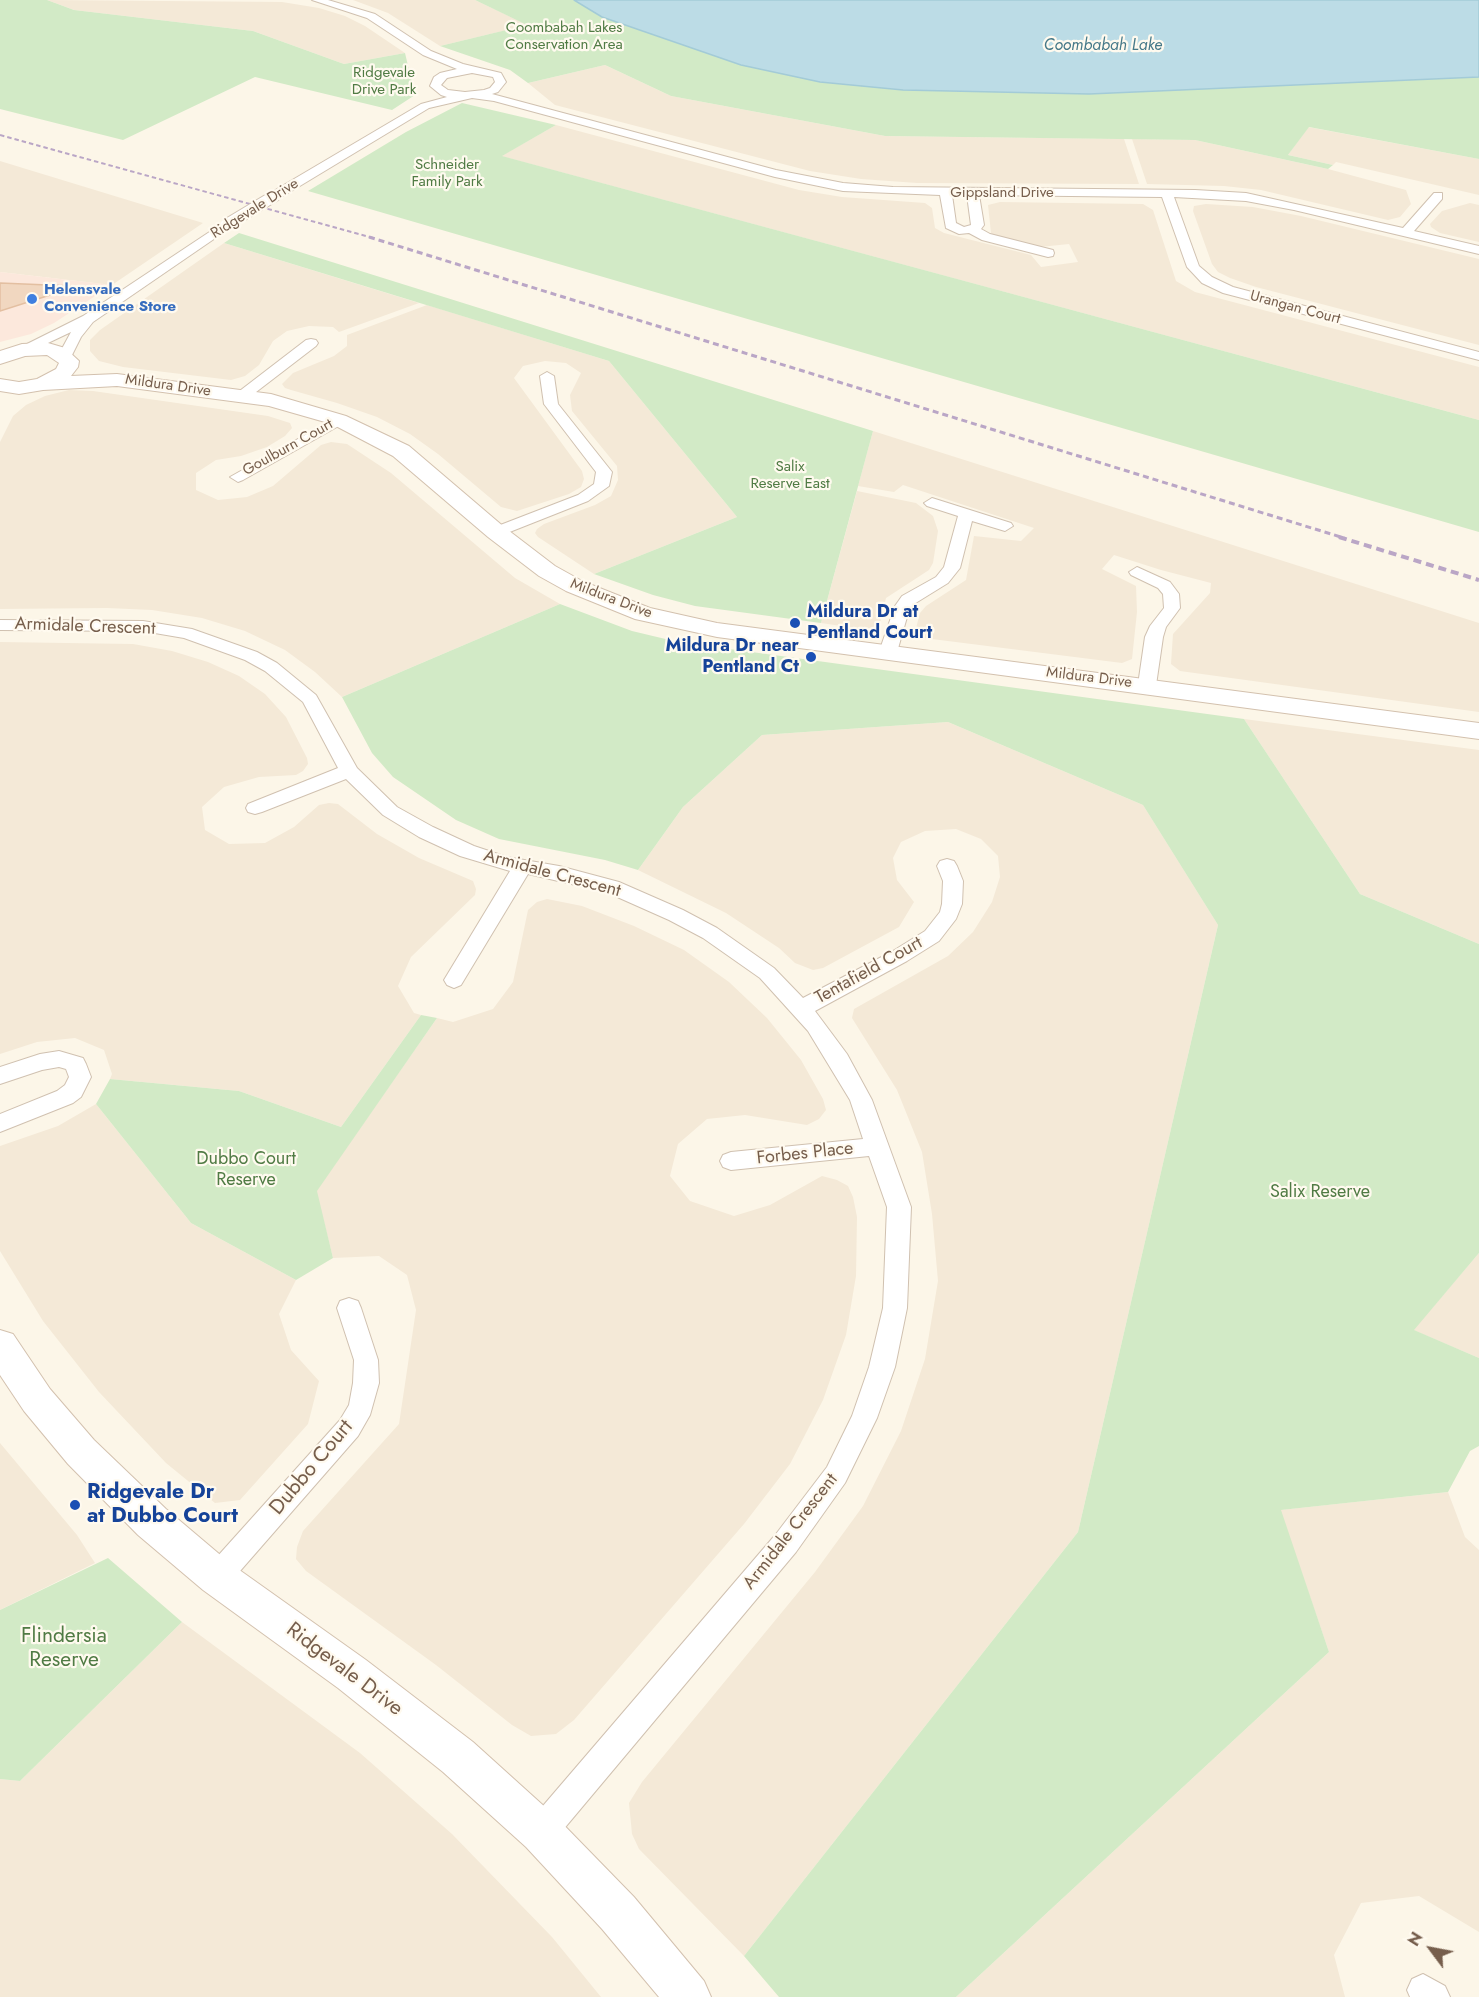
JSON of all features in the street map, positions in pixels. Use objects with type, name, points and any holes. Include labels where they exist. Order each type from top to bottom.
[{"type":"street","name":"Gippsland Drive","points":[[317,0],[371,16],[427,53],[460,67],[496,75],[530,107]]},
{"type":"street","points":[[427,53],[435,84]]},
{"type":"street","points":[[425,106],[438,78],[452,72],[481,71]]},
{"type":"street","name":"Ridgevale Drive","points":[[8,354],[88,319],[226,225],[425,106],[494,90],[501,82]]},
{"type":"street","name":"Gippsland Drive","points":[[435,84],[445,93],[470,95],[530,107],[808,181],[871,190],[1230,196],[1274,202],[1479,250]]},
{"type":"street","points":[[946,192],[951,225],[958,230],[972,230],[986,237],[1048,253]]},
{"type":"street","points":[[972,192],[978,225],[972,230]]},
{"type":"street","name":"Urangan Court","points":[[1167,194],[1193,267],[1198,274],[1217,285],[1479,356]]},
{"type":"street","points":[[1405,233],[1438,196]]},
{"type":"street","name":"Ridgevale Drive","points":[[67,358],[75,336],[88,319]]},
{"type":"street","points":[[242,396],[311,343]]},
{"type":"street","name":"Mildura Drive","points":[[8,354],[48,349],[117,380]]},
{"type":"street","points":[[0,406],[63,373],[68,367],[67,358]]},
{"type":"street","points":[[496,532],[583,498],[601,486],[604,472],[551,404],[547,376]]},
{"type":"street","name":"Mildura Drive","points":[[0,385],[117,380],[271,400],[339,420],[400,451],[496,532],[547,571],[574,586],[643,614],[717,630],[1479,730]]},
{"type":"street","name":"Goulburn Court","points":[[238,477],[339,420]]},
{"type":"street","points":[[932,503],[1005,526]]},
{"type":"street","points":[[888,652],[901,610],[908,600],[942,580],[952,568],[966,514]]},
{"type":"street","points":[[1137,572],[1164,585],[1171,594],[1172,608],[1158,626],[1154,637],[1147,686]]},
{"type":"street","name":"Armidale Crescent","points":[[0,625],[143,626],[197,636],[251,656],[271,668],[310,699],[349,771],[390,811],[426,832],[467,851],[612,887],[676,915],[710,933],[767,974],[802,1008],[839,1060],[861,1100],[899,1207],[895,1308],[879,1377],[864,1419],[836,1475],[786,1543],[541,1832]]},
{"type":"street","points":[[255,808],[349,771]]},
{"type":"street","points":[[454,980],[523,866]]},
{"type":"street","name":"Tentafield Court","points":[[802,1008],[932,936],[949,914],[952,904],[952,881],[947,866]]},
{"type":"street","points":[[0,1076],[40,1062],[59,1059],[75,1065],[80,1077],[73,1091],[65,1097],[0,1123]]},
{"type":"street","name":"Forbes Place","points":[[731,1161],[878,1146]]},
{"type":"street","name":"Dubbo Court","points":[[217,1577],[349,1428],[361,1407],[366,1383],[366,1360],[349,1308]]},
{"type":"street","name":"Ridgevale Drive","points":[[0,1345],[37,1400],[81,1452],[152,1522],[217,1577],[361,1681],[458,1757],[541,1832],[618,1913],[688,1997]]},
{"type":"shaded area","points":[[47,0],[282,2],[319,8],[345,16],[365,26],[405,53],[344,64],[253,31],[74,10]]},
{"type":"shaded area","points":[[353,0],[475,0],[528,25],[440,46],[388,13]]},
{"type":"shaded area","points":[[605,65],[671,96],[885,136],[1124,139],[1139,184],[917,183],[861,179],[810,171],[555,105],[528,83]]},
{"type":"shaded area","points":[[556,125],[799,190],[842,197],[925,203],[932,208],[935,228],[944,233],[1031,255],[1041,267],[1078,262],[1069,244],[1040,247],[995,236],[991,233],[988,205],[1000,202],[1143,204],[1153,210],[1176,281],[1195,292],[1479,367],[1479,420],[501,156]]},
{"type":"shaded area","points":[[1308,127],[1479,159],[1479,195],[1336,162],[1333,165],[1288,155]]},
{"type":"shaded area","points":[[1132,139],[1195,140],[1328,169],[1406,190],[1411,204],[1400,217],[1388,220],[1261,190],[1224,186],[1147,184]]},
{"type":"shaded area","points":[[0,161],[203,223],[112,285],[0,272]]},
{"type":"shaded area","points":[[1470,203],[1479,205],[1479,242],[1440,233],[1431,227],[1430,224],[1442,211]]},
{"type":"shaded area","points":[[1206,204],[1253,207],[1301,216],[1479,259],[1479,345],[1256,287],[1218,272],[1212,264],[1193,211],[1194,206]]},
{"type":"shaded area","points":[[224,243],[419,303],[339,332],[333,327],[309,326],[287,331],[273,341],[259,365],[245,376],[231,380],[123,367],[99,361],[90,351],[90,340],[100,330]]},
{"type":"shaded area","points":[[0,272],[112,285],[54,323],[31,334],[0,342]]},
{"type":"shaded area","points":[[427,305],[609,361],[737,517],[594,574],[538,537],[535,533],[544,524],[595,505],[611,496],[618,480],[617,466],[572,411],[570,395],[581,373],[566,363],[545,361],[523,366],[514,378],[582,471],[584,479],[581,487],[569,494],[517,511],[501,507],[438,454],[410,434],[377,417],[285,388],[282,384],[293,373],[334,356],[347,346],[347,335]]},
{"type":"shaded area","points":[[69,390],[93,391],[268,416],[290,423],[292,428],[285,436],[267,447],[241,456],[216,460],[196,473],[196,490],[218,500],[247,497],[273,486],[321,445],[331,442],[347,444],[391,473],[515,578],[560,604],[342,697],[315,672],[285,650],[245,631],[202,618],[152,610],[0,609],[0,442],[13,416],[26,405],[45,396]]},
{"type":"shaded area","points":[[873,431],[1479,623],[1479,712],[1180,671],[1171,664],[1173,634],[1210,593],[1211,583],[1114,555],[1102,569],[1136,586],[1137,612],[1132,659],[1122,663],[924,638],[915,632],[920,613],[926,606],[966,580],[974,536],[1021,541],[1034,528],[903,485],[894,492],[858,486]]},
{"type":"shaded area","points":[[857,491],[916,503],[933,516],[938,531],[933,563],[929,570],[886,598],[879,627],[868,630],[821,623]]},
{"type":"shaded area","points":[[0,642],[133,644],[172,651],[208,662],[239,676],[265,694],[286,717],[308,764],[296,775],[259,777],[224,787],[202,807],[205,830],[229,844],[265,843],[294,827],[319,805],[338,804],[377,834],[419,858],[473,881],[476,889],[475,895],[411,957],[398,986],[414,1013],[421,1015],[341,1127],[239,1091],[110,1079],[112,1074],[104,1050],[75,1038],[37,1042],[0,1054]]},
{"type":"shaded area","points":[[1244,719],[1479,750],[1479,944],[1360,894]]},
{"type":"shaded area","points":[[948,722],[1143,805],[1218,925],[1078,1532],[744,1956],[639,1849],[632,1834],[629,1803],[642,1782],[815,1572],[863,1506],[901,1431],[925,1359],[938,1281],[932,1214],[922,1152],[897,1090],[852,1018],[854,1009],[948,956],[973,932],[992,902],[1000,877],[998,856],[981,839],[956,829],[925,831],[901,842],[893,858],[897,880],[914,902],[899,927],[823,968],[813,970],[795,963],[779,948],[726,913],[638,870],[683,807],[762,735]]},
{"type":"shaded area","points":[[547,899],[582,906],[634,926],[684,950],[729,982],[767,1018],[801,1060],[823,1099],[826,1110],[819,1119],[807,1125],[745,1115],[707,1119],[678,1144],[670,1176],[690,1201],[734,1216],[770,1205],[822,1176],[837,1180],[848,1186],[857,1217],[856,1276],[846,1335],[823,1400],[790,1464],[744,1524],[574,1720],[556,1734],[531,1736],[512,1725],[436,1665],[306,1571],[296,1559],[297,1547],[303,1531],[399,1424],[416,1310],[407,1275],[379,1256],[333,1258],[316,1191],[437,1018],[453,1022],[493,1009],[513,982],[528,910],[537,902]]},
{"type":"shaded area","points":[[96,1104],[191,1223],[296,1280],[279,1314],[291,1350],[319,1381],[308,1424],[240,1500],[215,1503],[166,1463],[99,1392],[43,1321],[0,1251],[0,1146],[58,1126]]},
{"type":"shaded area","points":[[1479,1253],[1479,1358],[1413,1330]]},
{"type":"shaded area","points":[[0,1443],[77,1535],[95,1563],[0,1610]]},
{"type":"shaded area","points":[[1448,1492],[1465,1537],[1479,1550],[1479,1932],[1419,1896],[1361,1903],[1334,1955],[1345,1997],[956,1997],[1329,1652],[1280,1510]]},
{"type":"shaded area","points":[[182,1622],[360,1753],[452,1834],[552,1937],[601,1997],[0,1997],[0,1779],[20,1781]]},
{"type":"green space","name":"Ridgevale Drive Park","points":[[0,0],[47,0],[74,10],[253,31],[344,64],[405,53],[415,95],[392,110],[255,77],[123,140],[0,109]]},
{"type":"green space","name":"Coombabah Lakes Conservation Area","points":[[475,0],[574,0],[602,17],[741,65],[820,82],[903,90],[1089,94],[1479,77],[1479,159],[1309,127],[1288,155],[1333,165],[1328,169],[1195,140],[885,136],[671,96],[605,65],[528,83],[510,70],[440,46],[527,25]]},
{"type":"green space","name":"Schneider Family Park","points":[[462,103],[556,125],[502,156],[1479,420],[1479,532],[308,191],[406,132]]},
{"type":"green space","name":"Salix Reserve East","points":[[239,233],[873,431],[821,623],[695,606],[653,595],[594,574],[737,517],[609,361],[224,243]]},
{"type":"green space","name":"Salix Reserve","points":[[560,604],[632,631],[678,642],[1244,719],[1360,894],[1479,944],[1479,1253],[1414,1330],[1479,1358],[1479,1446],[1470,1451],[1448,1492],[1281,1510],[1329,1652],[956,1997],[779,1997],[744,1956],[1078,1532],[1218,925],[1143,805],[948,722],[762,735],[683,807],[638,870],[605,860],[499,839],[456,820],[393,777],[372,753],[342,697]]},
{"type":"green space","name":"Dubbo Court Reserve","points":[[421,1015],[437,1018],[317,1191],[333,1258],[296,1280],[191,1223],[96,1104],[110,1079],[239,1091],[341,1127]]},
{"type":"green space","name":"Flindersia Reserve","points":[[108,1558],[182,1622],[20,1781],[0,1779],[0,1610]]},
{"type":"water","name":"Coombabah Lake","points":[[574,0],[1479,0],[1479,77],[1089,94],[903,90],[820,82],[741,65],[602,17]]},
{"type":"building","name":"Helensvale Convenience Store","points":[[0,283],[72,286],[72,288],[0,311]]},
{"type":"railway","points":[[0,135],[373,238]]},
{"type":"railway","points":[[369,237],[1344,538]]},
{"type":"railway","points":[[1339,537],[1479,580]]},
{"type":"place","name":"Helensvale Convenience Store","points":[[32,299]]},
{"type":"place","name":"Mildura Dr at Pentland Court","points":[[795,623]]},
{"type":"place","name":"Mildura Dr near Pentland Ct","points":[[811,657]]},
{"type":"place","name":"Ridgevale Dr at Dubbo Court","points":[[75,1505]]}]
